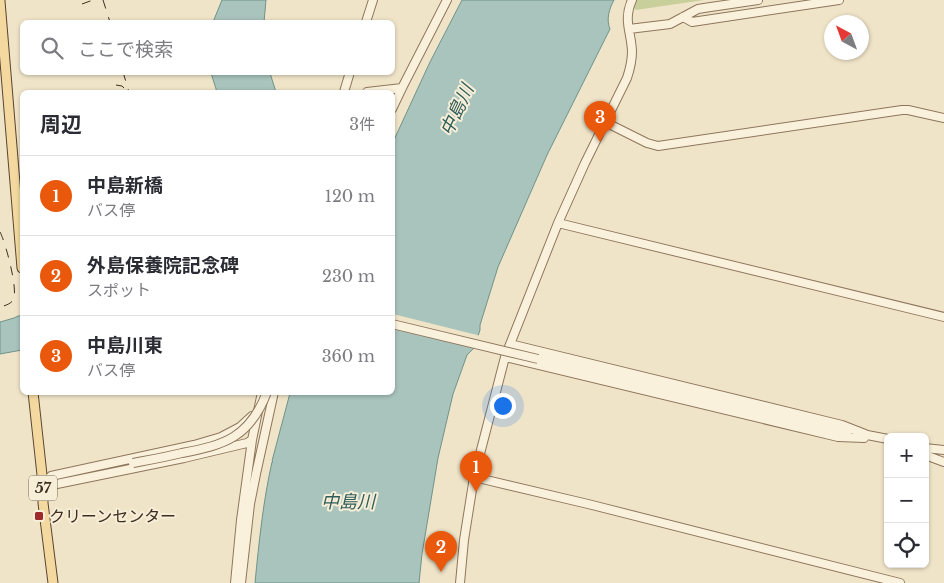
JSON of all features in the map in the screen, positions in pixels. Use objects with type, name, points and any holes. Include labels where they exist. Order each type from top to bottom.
[{"type":"main road","points":[[0,1],[20,244]]},
{"type":"main road","name":"57","points":[[33,395],[53,583]]},
{"type":"street","points":[[367,20],[373,0]]},
{"type":"street","points":[[395,103],[447,0]]},
{"type":"street","points":[[460,583],[464,540],[474,477],[506,357],[558,223],[630,69],[632,52],[627,14],[632,0]]},
{"type":"street","points":[[629,29],[666,25],[704,8],[758,0]]},
{"type":"street","points":[[683,17],[692,22],[839,0]]},
{"type":"street","points":[[345,90],[349,75]]},
{"type":"street","points":[[384,90],[402,88]]},
{"type":"street","points":[[605,122],[647,143],[658,146],[902,110],[944,118]]},
{"type":"street","points":[[558,223],[944,317]]},
{"type":"street","points":[[395,325],[884,439]]},
{"type":"street","points":[[510,344],[842,425],[884,443]]},
{"type":"street","points":[[506,357],[838,437],[865,436]]},
{"type":"street","points":[[235,583],[252,440],[262,395]]},
{"type":"street","points":[[43,484],[205,449],[226,442],[250,424],[261,408],[266,395]]},
{"type":"street","points":[[241,583],[250,504],[273,395]]},
{"type":"street","points":[[43,484],[51,476],[194,445],[221,437],[240,427],[251,417],[260,404]]},
{"type":"street","points":[[232,432],[242,431],[247,438],[244,442],[232,446]]},
{"type":"street","points":[[43,484],[52,485],[184,458],[252,440]]},
{"type":"street","points":[[929,451],[944,452]]},
{"type":"street","points":[[929,453],[944,462]]},
{"type":"street","points":[[474,477],[900,583]]},
{"type":"green space","points":[[637,0],[704,0],[636,10],[633,7]]},
{"type":"water","points":[[222,0],[266,0],[264,20],[214,20]]},
{"type":"water","name":"中島川","points":[[462,0],[614,0],[609,14],[608,22],[610,29],[547,155],[498,267],[474,348],[467,355],[453,394],[438,458],[419,583],[255,583],[269,477],[289,395],[395,395],[395,138],[430,62]]},
{"type":"water","points":[[212,75],[271,75],[275,90],[216,90]]},
{"type":"water","points":[[20,316],[20,350],[0,354],[0,322]]},
{"type":"pier","points":[[395,314],[481,336],[477,349],[395,328]]},
{"type":"railway","points":[[82,4],[93,0]]},
{"type":"railway","points":[[103,0],[109,20]]},
{"type":"railway","points":[[124,75],[128,90]]},
{"type":"railway","points":[[116,85],[122,86],[126,90]]},
{"type":"railway","points":[[0,232],[11,266],[14,287],[11,303],[0,307]]},
{"type":"place","name":"中島川東","points":[[600,142]]},
{"type":"place","name":"中島新橋","points":[[476,492]]},
{"type":"place","name":"クリーンセンター","points":[[39,516]]},
{"type":"place","name":"外島保養院記念碑","points":[[441,572]]}]
